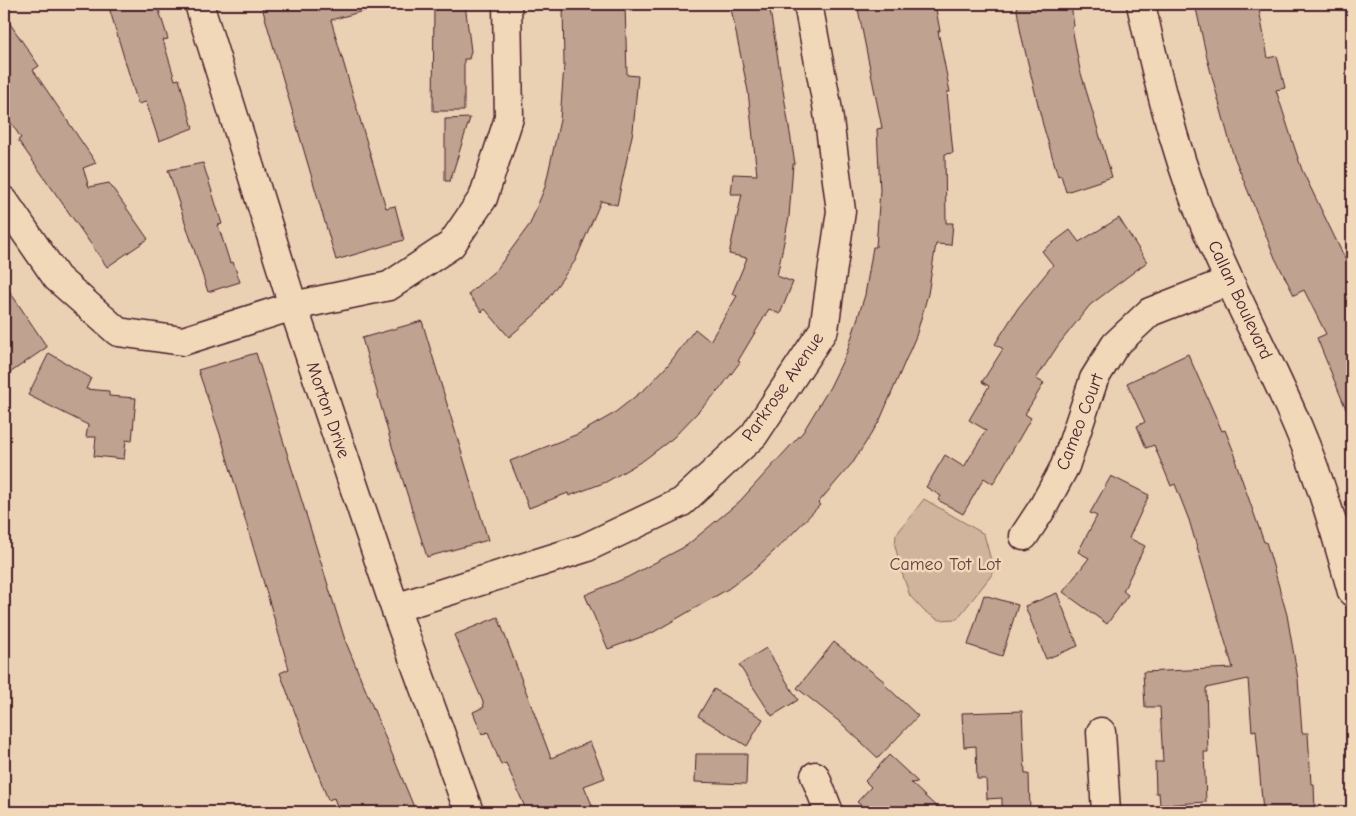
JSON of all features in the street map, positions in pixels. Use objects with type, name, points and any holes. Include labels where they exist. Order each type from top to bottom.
[{"type":"street","name":"Morton Drive","points":[[200,4],[293,306],[395,608],[469,812]]},
{"type":"street","points":[[4,201],[57,278],[118,332],[183,341],[293,306],[390,286],[451,245],[483,198],[509,118],[507,4]]},
{"type":"street","name":"Parkrose Avenue","points":[[395,608],[594,544],[682,502],[754,435],[824,330],[840,211],[827,105],[808,4]]},
{"type":"street","name":"Callan Boulevard","points":[[1141,4],[1174,138],[1199,210],[1228,281],[1263,350],[1299,429],[1331,518],[1352,592]]},
{"type":"street","name":"Cameo Court","points":[[1024,536],[1043,507],[1065,466],[1094,379],[1116,345],[1150,312],[1228,281]]},
{"type":"street","points":[[1100,732],[1106,812]]},
{"type":"street","points":[[815,776],[829,812]]},
{"type":"green space","name":"Cameo Tot Lot","points":[[924,499],[984,534],[994,572],[957,619],[939,620],[924,611],[910,596],[902,573],[895,546],[896,535]]},
{"type":"building","points":[[108,4],[157,4],[168,39],[163,40],[175,80],[179,79],[193,128],[159,141],[146,102],[138,104]]},
{"type":"building","points":[[261,4],[366,4],[367,10],[331,20],[386,208],[395,206],[404,240],[336,260]]},
{"type":"building","points":[[434,4],[465,4],[471,51],[469,59],[464,59],[464,111],[433,111]]},
{"type":"building","points":[[563,4],[625,4],[627,75],[638,76],[633,131],[617,205],[601,201],[575,261],[538,312],[509,337],[485,309],[482,312],[468,294],[497,269],[530,224],[545,187],[560,120],[564,65]]},
{"type":"building","points":[[730,4],[769,4],[795,164],[793,164],[789,217],[777,276],[793,282],[780,314],[769,309],[738,361],[740,362],[720,389],[673,438],[644,460],[606,482],[569,496],[568,493],[529,508],[510,461],[578,434],[613,414],[646,388],[668,365],[695,329],[710,341],[737,296],[732,294],[747,258],[729,254],[742,194],[731,194],[733,174],[757,175],[748,91]]},
{"type":"building","points":[[857,4],[935,4],[940,31],[938,31],[950,92],[947,92],[953,153],[945,154],[946,223],[953,223],[951,245],[936,244],[928,294],[916,336],[880,420],[854,461],[818,503],[820,505],[792,534],[755,569],[728,589],[652,633],[608,649],[585,595],[628,577],[686,546],[739,502],[803,432],[830,387],[847,352],[865,295],[873,247],[876,247],[880,190],[877,129],[882,128]]},
{"type":"building","points":[[1016,4],[1071,4],[1074,26],[1072,27],[1080,70],[1112,177],[1066,192],[1061,175],[1058,176],[1043,125],[1021,34]]},
{"type":"building","points":[[1195,4],[1258,4],[1268,58],[1277,56],[1285,88],[1276,90],[1302,170],[1352,273],[1352,418],[1350,419],[1317,338],[1326,334],[1304,290],[1294,295],[1275,258],[1233,154],[1207,58]]},
{"type":"building","points":[[4,15],[39,66],[33,70],[96,163],[83,168],[89,187],[109,183],[148,239],[107,267],[18,140],[21,138],[4,112]]},
{"type":"building","points":[[470,118],[450,181],[445,181],[445,119]]},
{"type":"building","points":[[203,163],[222,224],[218,225],[230,263],[233,262],[240,282],[208,292],[168,170]]},
{"type":"building","points":[[1119,218],[1147,262],[1090,305],[1059,344],[1036,379],[1044,383],[1025,414],[1031,418],[993,484],[984,478],[963,514],[938,500],[941,496],[926,487],[945,455],[964,467],[986,430],[969,420],[989,386],[982,382],[1003,349],[995,344],[1018,308],[1053,265],[1042,251],[1070,230],[1079,242]]},
{"type":"building","points":[[4,283],[47,347],[4,377]]},
{"type":"building","points":[[422,321],[488,540],[427,557],[392,446],[362,338]]},
{"type":"building","points":[[49,353],[91,378],[86,389],[109,391],[109,396],[136,398],[132,441],[126,440],[124,459],[94,456],[96,437],[86,437],[88,425],[28,395]]},
{"type":"building","points":[[256,353],[345,640],[416,812],[348,812],[345,806],[338,809],[334,798],[328,800],[280,673],[289,669],[221,437],[198,370]]},
{"type":"building","points":[[1188,354],[1222,431],[1225,430],[1237,460],[1235,460],[1264,542],[1266,542],[1287,615],[1298,679],[1302,733],[1308,733],[1311,784],[1314,784],[1315,812],[1263,812],[1256,730],[1252,731],[1248,679],[1206,688],[1208,752],[1204,752],[1206,802],[1160,805],[1159,793],[1156,793],[1155,762],[1163,762],[1160,707],[1145,707],[1143,672],[1233,668],[1189,520],[1175,484],[1171,486],[1154,445],[1146,448],[1137,426],[1145,422],[1127,383]]},
{"type":"building","points":[[1111,476],[1149,495],[1129,538],[1145,546],[1123,591],[1128,595],[1107,624],[1063,592],[1089,558],[1078,552],[1097,516],[1090,513]]},
{"type":"building","points":[[1057,593],[1078,646],[1046,659],[1025,606]]},
{"type":"building","points":[[984,595],[1018,605],[1002,656],[968,645]]},
{"type":"building","points":[[498,617],[551,758],[590,742],[605,778],[584,786],[595,812],[527,812],[506,763],[501,765],[488,732],[482,734],[473,712],[484,707],[483,702],[454,635]]},
{"type":"building","points":[[834,642],[885,682],[884,684],[918,716],[878,758],[841,723],[797,688]]},
{"type":"building","points":[[766,648],[798,700],[772,716],[739,665]]},
{"type":"building","points":[[714,689],[763,719],[747,746],[698,716]]},
{"type":"building","points":[[1022,711],[1025,774],[1029,774],[1030,812],[1002,812],[1002,798],[987,799],[986,779],[977,779],[976,746],[964,747],[962,713]]},
{"type":"building","points":[[696,754],[747,754],[746,784],[695,782]]},
{"type":"building","points":[[889,755],[918,782],[911,783],[942,812],[869,812],[857,802],[871,787],[865,781]]}]
